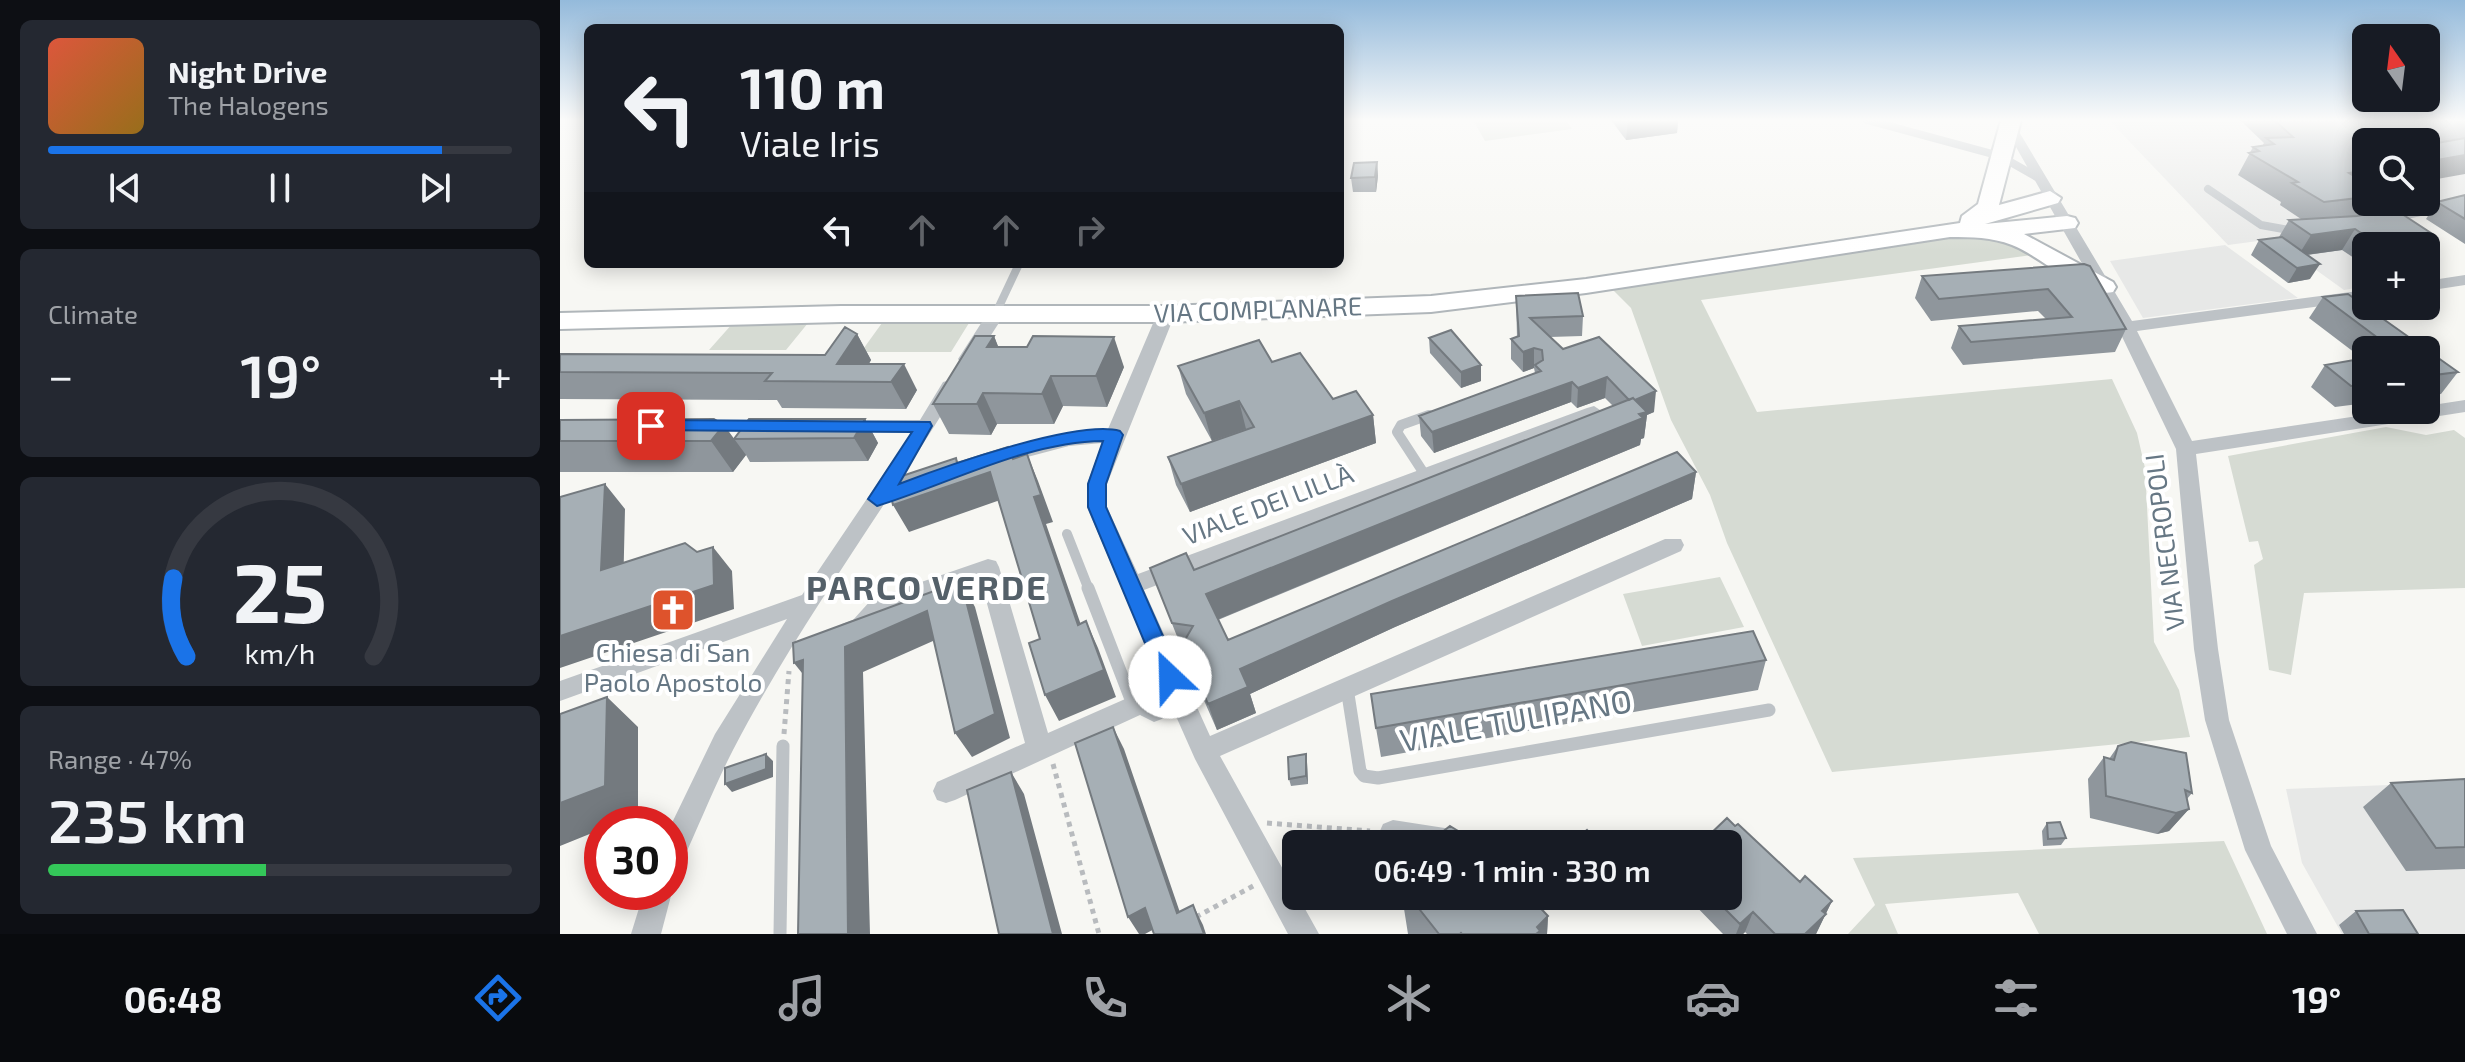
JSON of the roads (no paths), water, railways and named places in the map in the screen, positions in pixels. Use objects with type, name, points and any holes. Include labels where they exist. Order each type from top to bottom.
[{"type":"main road","points":[[1966,227],[1985,212],[1998,164]]},
{"type":"main road","points":[[1966,227],[2046,189]]},
{"type":"main road","points":[[1966,227],[2067,223]]},
{"type":"main road","points":[[1966,227],[1994,231],[2025,242],[2104,287]]},
{"type":"main road","name":"VIA COMPLANARE","points":[[560,321],[841,314],[1166,314],[1431,304],[1515,296],[1966,227]]},
{"type":"street","name":"VIA NECROPOLI","points":[[2032,164],[2127,327],[2186,449],[2206,649],[2217,720],[2259,850],[2302,934]]},
{"type":"street","points":[[2440,284],[2465,280]]},
{"type":"street","points":[[2127,327],[2352,297]]},
{"type":"street","points":[[1166,314],[1114,435],[1097,484],[1097,507],[1204,751],[1304,934]]},
{"type":"street","points":[[808,641],[810,601],[899,470],[995,315]]},
{"type":"street","points":[[2186,449],[2465,406]]},
{"type":"street","name":"VIALE DEI LILLÀ","points":[[1130,586],[1594,412]]},
{"type":"street","points":[[686,426],[781,426]]},
{"type":"street","points":[[829,426],[924,426]]},
{"type":"street","points":[[966,467],[1048,444],[1114,435]]},
{"type":"street","points":[[877,499],[907,488]]},
{"type":"street","points":[[1204,751],[1673,545]]},
{"type":"street","points":[[688,819],[724,742],[808,641],[861,627],[880,605],[988,567],[1044,748]]},
{"type":"street","points":[[560,691],[810,601]]},
{"type":"street","points":[[946,791],[1138,705],[1147,690],[1170,677]]},
{"type":"street","points":[[1138,705],[1154,711],[1180,701]]},
{"type":"street","points":[[646,934],[653,910]]},
{"type":"lane","points":[[2011,164],[2046,189]]},
{"type":"lane","points":[[2208,189],[2261,225],[2286,232],[2299,231]]},
{"type":"lane","points":[[2378,221],[2465,202]]},
{"type":"lane","points":[[995,315],[1017,268]]},
{"type":"lane","points":[[1425,475],[1397,432],[1401,425],[1446,409]]},
{"type":"lane","points":[[1067,534],[1138,705]]},
{"type":"lane","name":"VIALE TULIPANO","points":[[1347,688],[1358,765],[1364,776],[1378,778],[1769,710]]},
{"type":"lane","points":[[780,934],[783,746]]},
{"type":"place","name":"Chiesa di San Paolo Apostolo","points":[[673,610]]},
{"type":"district","name":"PARCO VERDE","points":[[927,588]]}]
